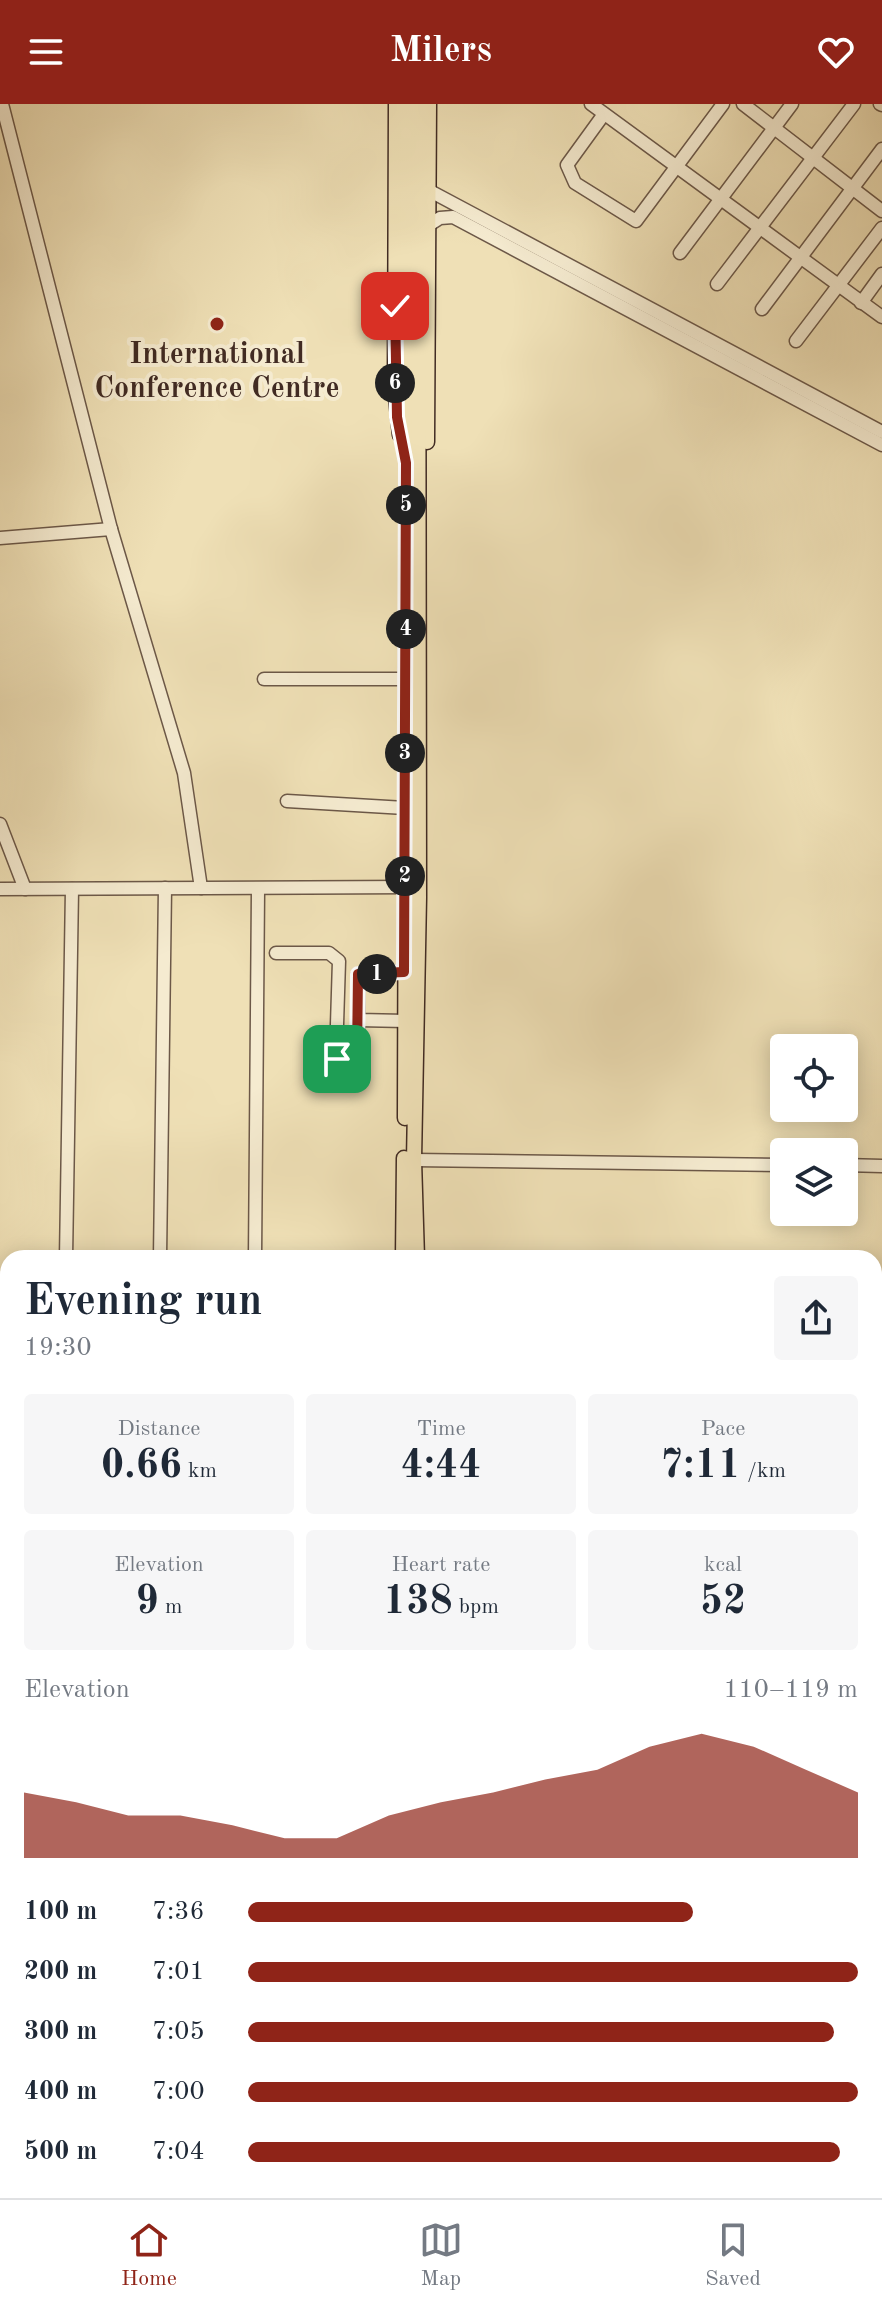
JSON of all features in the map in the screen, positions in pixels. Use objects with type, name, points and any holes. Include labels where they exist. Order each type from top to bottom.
[{"type":"main road","points":[[396,104],[395,388],[406,463]]},
{"type":"main road","points":[[408,104],[418,521],[412,887],[417,1250]]},
{"type":"main road","points":[[403,1250],[404,972],[412,887],[405,808],[406,463],[412,308],[427,106]]},
{"type":"main road","points":[[418,521],[423,504],[429,400],[430,191],[427,106]]},
{"type":"street","points":[[2,104],[111,529],[184,773],[201,888]]},
{"type":"street","points":[[591,104],[800,260],[882,317]]},
{"type":"street","points":[[604,114],[567,165],[575,183],[636,221],[723,104]]},
{"type":"street","points":[[743,104],[882,211]]},
{"type":"street","points":[[680,253],[792,104]]},
{"type":"street","points":[[717,284],[854,104]]},
{"type":"street","points":[[762,309],[882,149]]},
{"type":"street","points":[[430,191],[882,432]]},
{"type":"street","points":[[429,225],[440,218],[453,217],[882,445]]},
{"type":"street","points":[[796,341],[882,228]]},
{"type":"street","points":[[861,303],[882,274]]},
{"type":"street","points":[[0,538],[111,529]]},
{"type":"street","points":[[264,679],[406,679]]},
{"type":"street","points":[[287,801],[405,808]]},
{"type":"street","points":[[0,824],[25,889]]},
{"type":"street","points":[[0,889],[412,887]]},
{"type":"street","points":[[160,1250],[165,888]]},
{"type":"street","points":[[66,1250],[72,889]]},
{"type":"street","points":[[255,1250],[258,890]]},
{"type":"street","points":[[276,953],[329,953],[358,974],[404,972]]},
{"type":"street","points":[[339,961],[336,1056],[339,1060],[352,1062],[357,1055],[358,974]]},
{"type":"street","points":[[358,1020],[406,1021]]},
{"type":"street","points":[[414,1160],[770,1165]]},
{"type":"street","points":[[858,1165],[882,1166]]},
{"type":"place","name":"International Conference Centre","points":[[217,324]]},
{"type":"route","points":[[337,1059],[352,1062],[357,1055],[358,974],[404,972],[406,463],[397,417],[395,306]]}]
